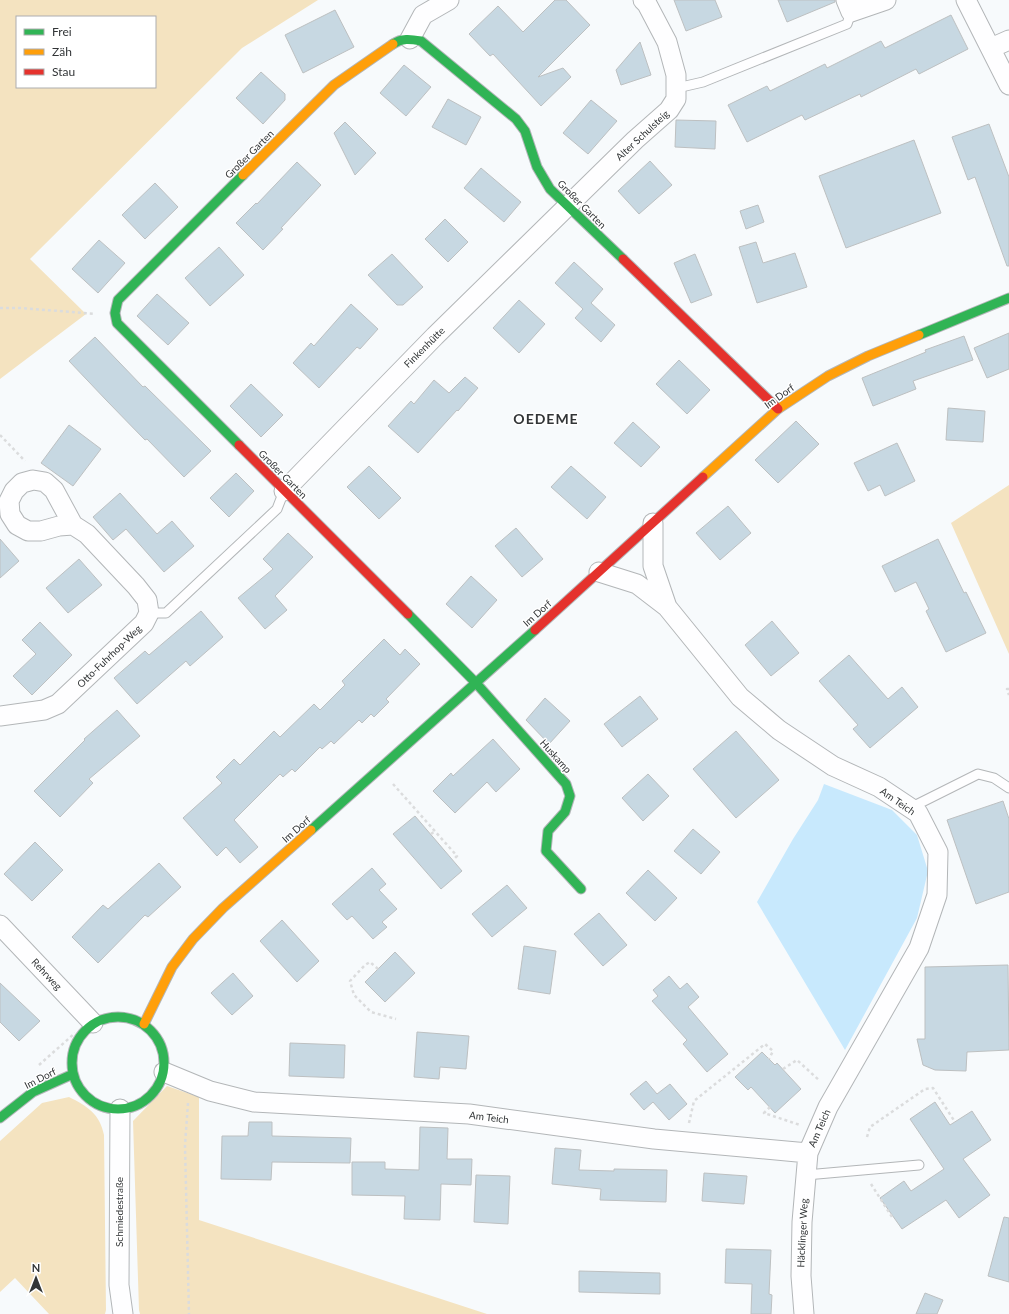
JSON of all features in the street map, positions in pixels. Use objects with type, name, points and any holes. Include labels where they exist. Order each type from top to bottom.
[{"type":"street","points":[[410,39],[423,16],[449,0]]},
{"type":"street","points":[[849,6],[886,0]]},
{"type":"street","points":[[966,0],[1009,85]]},
{"type":"street","name":"Alter Schulsteig","points":[[568,207],[635,140],[669,110],[676,99],[676,75],[667,42],[646,1]]},
{"type":"street","name":"Großer Garten","points":[[476,683],[117,323],[115,313],[118,300],[334,85],[399,40],[410,39],[421,42],[516,119],[525,131],[537,167],[550,189],[778,408]]},
{"type":"street","points":[[991,48],[1009,40]]},
{"type":"street","name":"Finkenhütte","points":[[284,491],[435,336],[568,207]]},
{"type":"street","name":"Im Dorf","points":[[144,1024],[172,967],[194,939],[223,908],[476,683],[778,408],[828,376],[868,356],[1009,298]]},
{"type":"street","points":[[74,525],[59,526],[42,531],[28,531],[17,525],[10,514],[9,501],[14,491],[22,483],[33,480],[44,482],[54,490],[74,525],[87,534],[136,586],[147,600],[149,613]]},
{"type":"street","name":"Am Teich","points":[[653,523],[653,566],[667,607]]},
{"type":"street","name":"Am Teich","points":[[164,1072],[210,1091],[254,1102],[469,1114],[654,1139],[808,1153],[828,1107],[920,948],[937,895],[938,852],[918,813],[879,787],[833,766],[779,730],[740,697],[667,607],[637,584],[598,572]]},
{"type":"street","name":"Otto-Fuhrhop-Weg","points":[[0,716],[44,710],[58,704],[144,623],[149,613]]},
{"type":"street","name":"Huskamp","points":[[476,683],[566,784],[570,796],[569,802],[565,812],[548,831],[546,851],[581,889]]},
{"type":"street","name":"Rehrweg","points":[[0,925],[93,1023]]},
{"type":"street","name":"Im Dorf","points":[[119,1016],[132,1018],[144,1024],[157,1037],[164,1053],[164,1072],[158,1086],[148,1098],[135,1106],[120,1109],[104,1107],[90,1100],[79,1089],[73,1074],[71,1054],[79,1037],[93,1023],[106,1018],[119,1016]]},
{"type":"street","name":"Im Dorf","points":[[0,1118],[33,1092],[73,1074]]},
{"type":"street","name":"Schmiedestraße","points":[[120,1109],[119,1285],[123,1314]]},
{"type":"street","name":"Häcklinger Weg","points":[[804,1314],[800,1276],[802,1222],[808,1153]]},
{"type":"lane","points":[[677,88],[703,82],[847,24],[849,6]]},
{"type":"lane","points":[[149,613],[166,613],[277,510],[284,491]]},
{"type":"lane","points":[[910,808],[978,774],[994,778],[1009,788]]},
{"type":"lane","points":[[806,1175],[919,1164]]},
{"type":"path","points":[[0,308],[22,308],[100,314],[115,313]]},
{"type":"path","points":[[0,434],[26,462],[33,480]]},
{"type":"path","points":[[1009,689],[1007,689],[1009,695]]},
{"type":"path","points":[[379,769],[458,856],[453,860]]},
{"type":"path","points":[[431,834],[435,831]]},
{"type":"path","points":[[378,969],[370,962],[350,980],[354,995],[370,1012],[396,1019]]},
{"type":"path","points":[[34,1069],[77,1031],[93,1023]]},
{"type":"path","points":[[685,1142],[694,1101],[765,1044],[773,1051],[768,1059]]},
{"type":"path","points":[[783,1069],[798,1060],[835,1095]]},
{"type":"path","points":[[189,1314],[184,1145],[190,1082]]},
{"type":"path","points":[[867,1136],[870,1127],[925,1089],[933,1088],[955,1122]]},
{"type":"path","points":[[770,1107],[764,1112],[817,1131]]},
{"type":"path","points":[[869,1181],[892,1216]]},
{"type":"shaded area","points":[[0,0],[318,0],[242,48],[30,259],[86,314],[0,379]]},
{"type":"shaded area","points":[[1009,485],[1009,654],[951,523]]},
{"type":"shaded area","points":[[167,1086],[199,1097],[199,1220],[487,1314],[140,1314],[133,1121]]},
{"type":"shaded area","points":[[69,1097],[87,1107],[96,1116],[104,1135],[105,1314],[49,1314],[15,1278],[0,1292],[0,1141],[42,1103]]},
{"type":"water","points":[[824,784],[892,810],[917,835],[928,871],[917,918],[845,1050],[757,902],[793,839],[818,800]]},
{"type":"building","points":[[555,0],[566,0],[590,25],[538,77],[563,68],[571,77],[541,106],[493,54],[490,56],[469,34],[498,6],[523,32]]},
{"type":"building","points":[[674,0],[715,0],[722,17],[686,31]]},
{"type":"building","points":[[778,0],[835,0],[835,2],[787,22]]},
{"type":"building","points":[[335,10],[354,47],[303,73],[285,35]]},
{"type":"building","points":[[951,15],[968,49],[919,74],[916,69],[861,97],[860,94],[805,120],[802,115],[747,142],[728,105],[767,86],[770,91],[825,64],[827,68],[881,41],[885,48]]},
{"type":"building","points":[[640,42],[651,75],[621,85],[616,70]]},
{"type":"building","points":[[404,65],[431,87],[406,116],[380,93]]},
{"type":"building","points":[[261,72],[285,94],[285,100],[263,124],[236,98]]},
{"type":"building","points":[[448,99],[481,117],[466,145],[432,127]]},
{"type":"building","points":[[591,100],[617,121],[588,154],[563,133]]},
{"type":"building","points":[[676,120],[716,121],[715,149],[675,147]]},
{"type":"building","points":[[345,122],[376,153],[355,175],[334,133]]},
{"type":"building","points":[[989,124],[1009,177],[1009,266],[1007,266],[975,177],[968,180],[952,137]]},
{"type":"building","points":[[914,140],[941,213],[846,248],[819,176]]},
{"type":"building","points":[[650,161],[672,185],[639,214],[618,191]]},
{"type":"building","points":[[297,162],[321,185],[281,228],[283,229],[263,250],[236,223],[256,203],[257,204]]},
{"type":"building","points":[[481,168],[521,202],[504,222],[464,188]]},
{"type":"building","points":[[155,183],[178,207],[145,239],[122,215]]},
{"type":"building","points":[[758,205],[764,222],[746,229],[740,211]]},
{"type":"building","points":[[445,219],[468,242],[448,262],[425,239]]},
{"type":"building","points":[[99,240],[125,263],[98,293],[72,269]]},
{"type":"building","points":[[756,242],[763,263],[795,253],[807,287],[757,303],[739,247]]},
{"type":"building","points":[[219,247],[244,275],[210,306],[185,278]]},
{"type":"building","points":[[392,254],[423,287],[403,305],[397,305],[368,275]]},
{"type":"building","points":[[695,254],[712,295],[691,303],[674,263]]},
{"type":"building","points":[[574,262],[603,289],[591,303],[615,325],[601,342],[575,318],[583,309],[555,283]]},
{"type":"building","points":[[157,294],[189,323],[168,345],[137,316]]},
{"type":"building","points":[[519,300],[545,324],[519,353],[493,328]]},
{"type":"building","points":[[351,304],[378,329],[360,349],[357,347],[319,388],[293,363],[311,343],[314,346]]},
{"type":"building","points":[[1009,333],[1009,369],[987,378],[974,348]]},
{"type":"building","points":[[964,336],[973,360],[913,381],[916,389],[873,406],[862,378],[926,352],[925,350]]},
{"type":"building","points":[[95,337],[143,387],[145,386],[211,451],[184,477],[147,439],[145,440],[69,361]]},
{"type":"building","points":[[679,360],[710,390],[687,414],[656,384]]},
{"type":"building","points":[[465,377],[478,388],[418,453],[388,426],[411,401],[414,404],[434,380],[449,393]]},
{"type":"building","points":[[251,384],[283,415],[261,437],[230,406]]},
{"type":"building","points":[[948,408],[985,411],[983,442],[946,440]]},
{"type":"building","points":[[796,421],[819,444],[778,483],[755,460]]},
{"type":"building","points":[[633,422],[660,447],[641,467],[614,443]]},
{"type":"building","points":[[69,425],[101,449],[73,486],[41,463]]},
{"type":"building","points":[[897,443],[915,481],[885,496],[880,485],[868,491],[854,463]]},
{"type":"building","points":[[369,466],[401,498],[379,519],[347,487]]},
{"type":"building","points":[[571,466],[606,497],[587,519],[551,487]]},
{"type":"building","points":[[236,473],[254,491],[229,517],[210,498]]},
{"type":"building","points":[[120,493],[157,534],[172,521],[194,546],[164,572],[126,529],[113,540],[93,517]]},
{"type":"building","points":[[728,506],[751,533],[720,560],[696,533]]},
{"type":"building","points":[[516,528],[543,559],[522,577],[495,546]]},
{"type":"building","points":[[288,533],[313,557],[275,596],[287,610],[265,629],[238,598],[273,569],[263,559]]},
{"type":"building","points":[[0,539],[19,561],[0,578]]},
{"type":"building","points":[[938,539],[964,593],[966,592],[986,633],[946,652],[926,611],[929,609],[916,582],[895,592],[882,566]]},
{"type":"building","points":[[79,559],[102,585],[68,613],[46,588]]},
{"type":"building","points":[[471,576],[497,600],[472,628],[446,604]]},
{"type":"building","points":[[201,611],[223,637],[190,666],[186,661],[137,704],[114,678],[145,651],[149,655]]},
{"type":"building","points":[[772,621],[799,653],[771,676],[745,645]]},
{"type":"building","points":[[40,622],[72,655],[32,695],[13,676],[36,654],[22,640]]},
{"type":"building","points":[[384,639],[400,655],[405,649],[420,664],[386,699],[389,702],[374,717],[371,714],[362,723],[359,720],[334,744],[331,741],[322,749],[320,747],[295,772],[292,769],[283,777],[280,774],[234,820],[258,847],[240,863],[226,847],[217,856],[183,818],[222,783],[216,777],[234,759],[240,765],[274,731],[280,737],[314,704],[320,710],[345,685],[342,681]]},
{"type":"building","points":[[849,655],[888,699],[902,687],[918,707],[870,748],[853,729],[858,725],[819,681]]},
{"type":"building","points":[[640,696],[658,719],[622,747],[604,724]]},
{"type":"building","points":[[545,698],[570,721],[549,744],[526,720]]},
{"type":"building","points":[[117,710],[140,736],[89,779],[93,783],[60,817],[34,791],[85,740],[84,739]]},
{"type":"building","points":[[736,731],[779,780],[736,818],[693,769]]},
{"type":"building","points":[[493,739],[520,769],[496,792],[487,782],[455,813],[433,791],[451,773],[453,776]]},
{"type":"building","points":[[648,774],[669,796],[643,821],[622,798]]},
{"type":"building","points":[[1003,801],[1009,819],[1009,892],[976,904],[947,820]]},
{"type":"building","points":[[415,816],[462,871],[441,889],[393,834]]},
{"type":"building","points":[[693,829],[720,852],[701,874],[674,851]]},
{"type":"building","points":[[35,842],[63,870],[32,901],[4,874]]},
{"type":"building","points":[[159,863],[181,887],[148,917],[145,915],[98,963],[72,937],[103,905],[108,909]]},
{"type":"building","points":[[372,868],[386,884],[379,890],[397,909],[382,922],[387,927],[373,939],[352,916],[347,920],[332,904]]},
{"type":"building","points":[[648,870],[677,898],[655,921],[626,893]]},
{"type":"building","points":[[507,885],[527,908],[492,937],[472,914]]},
{"type":"building","points":[[599,913],[627,945],[603,966],[574,934]]},
{"type":"building","points":[[282,920],[319,961],[297,982],[260,941]]},
{"type":"building","points":[[524,946],[556,951],[550,994],[518,989]]},
{"type":"building","points":[[395,952],[415,973],[385,1002],[365,982]]},
{"type":"building","points":[[1008,965],[1009,1050],[967,1052],[966,1071],[935,1070],[923,1065],[917,1039],[925,1039],[925,967]]},
{"type":"building","points":[[233,973],[253,996],[232,1015],[211,993]]},
{"type":"building","points":[[669,976],[680,989],[687,983],[699,997],[688,1007],[728,1054],[707,1072],[683,1044],[687,1040],[652,1001],[658,996],[653,990]]},
{"type":"building","points":[[0,983],[40,1021],[19,1041],[0,1022]]},
{"type":"building","points":[[417,1032],[469,1036],[466,1069],[440,1067],[439,1079],[414,1077]]},
{"type":"building","points":[[290,1043],[345,1045],[344,1078],[289,1076]]},
{"type":"building","points":[[762,1052],[775,1065],[777,1063],[801,1089],[775,1113],[751,1087],[748,1090],[735,1077]]},
{"type":"building","points":[[646,1081],[657,1094],[670,1084],[687,1104],[669,1120],[653,1102],[644,1110],[630,1094]]},
{"type":"building","points":[[935,1102],[950,1125],[972,1111],[991,1140],[963,1159],[990,1195],[959,1218],[946,1200],[902,1229],[880,1198],[904,1181],[911,1191],[944,1169],[910,1119]]},
{"type":"building","points":[[249,1122],[272,1122],[272,1136],[351,1138],[350,1163],[272,1162],[271,1180],[221,1179],[222,1136],[248,1136]]},
{"type":"building","points":[[420,1127],[448,1128],[447,1159],[472,1159],[471,1185],[441,1184],[440,1220],[404,1219],[405,1196],[352,1195],[352,1162],[385,1162],[385,1169],[419,1170]]},
{"type":"building","points":[[555,1148],[581,1150],[579,1170],[667,1170],[666,1202],[600,1200],[601,1189],[552,1184]]},
{"type":"building","points":[[704,1173],[747,1176],[744,1204],[702,1201]]},
{"type":"building","points":[[476,1175],[510,1176],[508,1224],[474,1222]]},
{"type":"building","points":[[1004,1217],[1009,1218],[1009,1282],[988,1276]]},
{"type":"building","points":[[726,1249],[771,1250],[769,1294],[772,1295],[771,1314],[751,1314],[752,1284],[725,1283]]},
{"type":"building","points":[[579,1271],[660,1273],[660,1294],[579,1292]]},
{"type":"building","points":[[925,1293],[943,1300],[937,1314],[916,1314]]},
{"type":"traffic: fast","points":[[393,44],[406,40],[421,41],[516,119],[525,131],[537,167],[550,189],[623,259]]},
{"type":"traffic: fast","points":[[239,445],[117,323],[115,313],[118,300],[243,175]]},
{"type":"traffic: fast","points":[[919,335],[1009,298]]},
{"type":"traffic: fast","points":[[408,614],[476,683],[566,784],[570,796],[565,812],[548,831],[546,851],[581,889]]},
{"type":"traffic: fast","points":[[311,830],[535,630]]},
{"type":"traffic: fast","points":[[118,1017],[136,1020],[151,1030],[161,1045],[164,1063],[161,1081],[151,1096],[136,1106],[118,1109],[100,1106],[85,1096],[75,1081],[72,1063],[75,1045],[85,1030],[100,1020],[118,1017]]},
{"type":"traffic: fast","points":[[0,1118],[33,1092],[73,1074]]},
{"type":"traffic: slow","points":[[243,175],[334,85],[393,44]]},
{"type":"traffic: slow","points":[[703,477],[778,409],[828,376],[868,356],[919,335]]},
{"type":"traffic: slow","points":[[144,1024],[172,967],[193,939],[223,908],[311,830]]},
{"type":"traffic: jam","points":[[623,259],[778,409]]},
{"type":"traffic: jam","points":[[239,445],[408,614]]},
{"type":"traffic: jam","points":[[535,630],[703,477]]},
{"type":"district","name":"OEDEME","points":[[546,419]]}]
